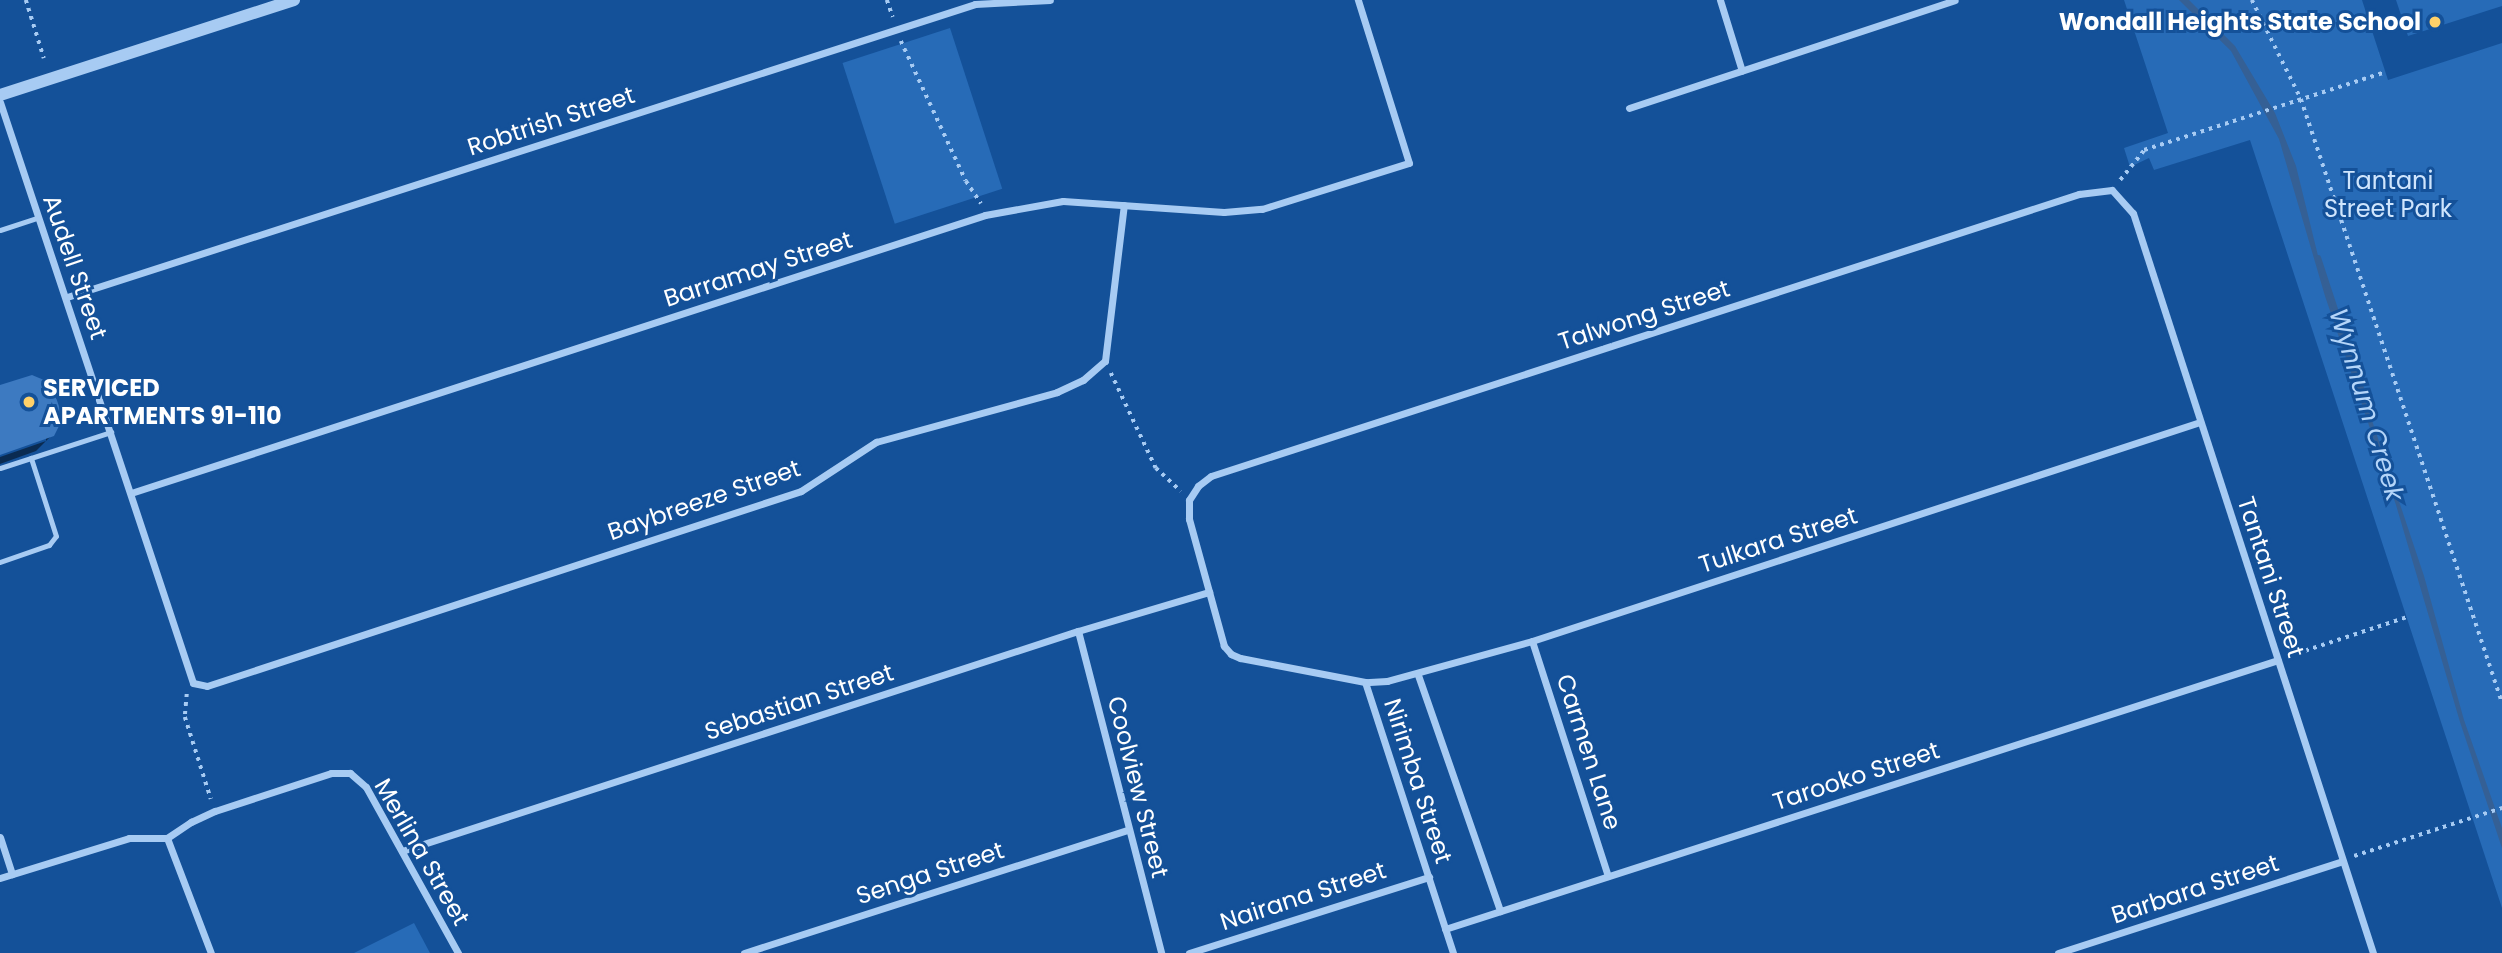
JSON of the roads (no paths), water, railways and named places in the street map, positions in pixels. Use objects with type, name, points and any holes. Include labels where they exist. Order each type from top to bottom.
[{"type":"street","points":[[0,95],[294,0]]},
{"type":"street","name":"Robtrish Street","points":[[66,297],[975,4],[1050,0]]},
{"type":"street","name":"Barramay Street","points":[[131,493],[985,215],[1063,201],[1224,212],[1262,209],[1409,163],[1359,0]]},
{"type":"street","points":[[1720,0],[1742,71]]},
{"type":"street","points":[[1629,108],[1955,0]]},
{"type":"street","name":"Audell Street","points":[[0,102],[193,683]]},
{"type":"street","name":"Tantani Street","points":[[2112,190],[2133,213],[2373,953]]},
{"type":"street","name":"Talwong Street","points":[[1209,592],[1189,519],[1189,500],[1198,486],[1211,476],[2079,194],[2112,190]]},
{"type":"street","name":"Baybreeze Street","points":[[193,683],[207,686],[801,491],[876,442],[1057,392],[1083,380],[1105,361],[1124,205]]},
{"type":"street","name":"Tulkara Street","points":[[1365,682],[1418,675],[1532,640],[2200,422]]},
{"type":"street","name":"Sebastian Street","points":[[402,851],[1078,631],[1209,592]]},
{"type":"street","name":"Nirimba Street","points":[[1209,592],[1224,646],[1240,658],[1365,682],[1453,953]]},
{"type":"street","name":"Coolview Street","points":[[1078,631],[1161,953]]},
{"type":"street","name":"Carmen Lane","points":[[1532,640],[1608,876]]},
{"type":"street","name":"Tarooko Street","points":[[1445,929],[2278,660]]},
{"type":"street","name":"Nirimba Street","points":[[1418,675],[1500,911]]},
{"type":"street","name":"Merlina Street","points":[[167,838],[191,822],[215,811],[331,773],[350,773],[366,788],[458,953]]},
{"type":"street","name":"Senga Street","points":[[744,953],[1128,830]]},
{"type":"street","points":[[0,837],[12,874]]},
{"type":"street","points":[[0,878],[129,838],[167,838],[211,953]]},
{"type":"street","name":"Barbara Street","points":[[2058,953],[2343,862]]},
{"type":"street","name":"Nairana Street","points":[[1189,953],[1429,877]]},
{"type":"lane","points":[[0,230],[37,218]]},
{"type":"lane","points":[[0,468],[111,432]]},
{"type":"lane","points":[[0,562],[49,545],[56,536],[31,458]]},
{"type":"water","points":[[2179,0],[2189,0],[2235,46],[2275,113],[2296,166],[2321,268],[2424,576],[2464,720],[2502,828],[2502,848],[2460,722],[2396,505],[2325,296],[2279,139],[2231,51]]},
{"type":"waterway","name":"Wynnum Creek","points":[[2318,257],[2362,391]]},
{"type":"place","name":"Wondall Heights State School","points":[[2435,22]]},
{"type":"place","name":"SERVICED APARTMENTS 91-110","points":[[29,402]]},
{"type":"park label","name":"Tantani Street Park","points":[[2388,195]]}]
